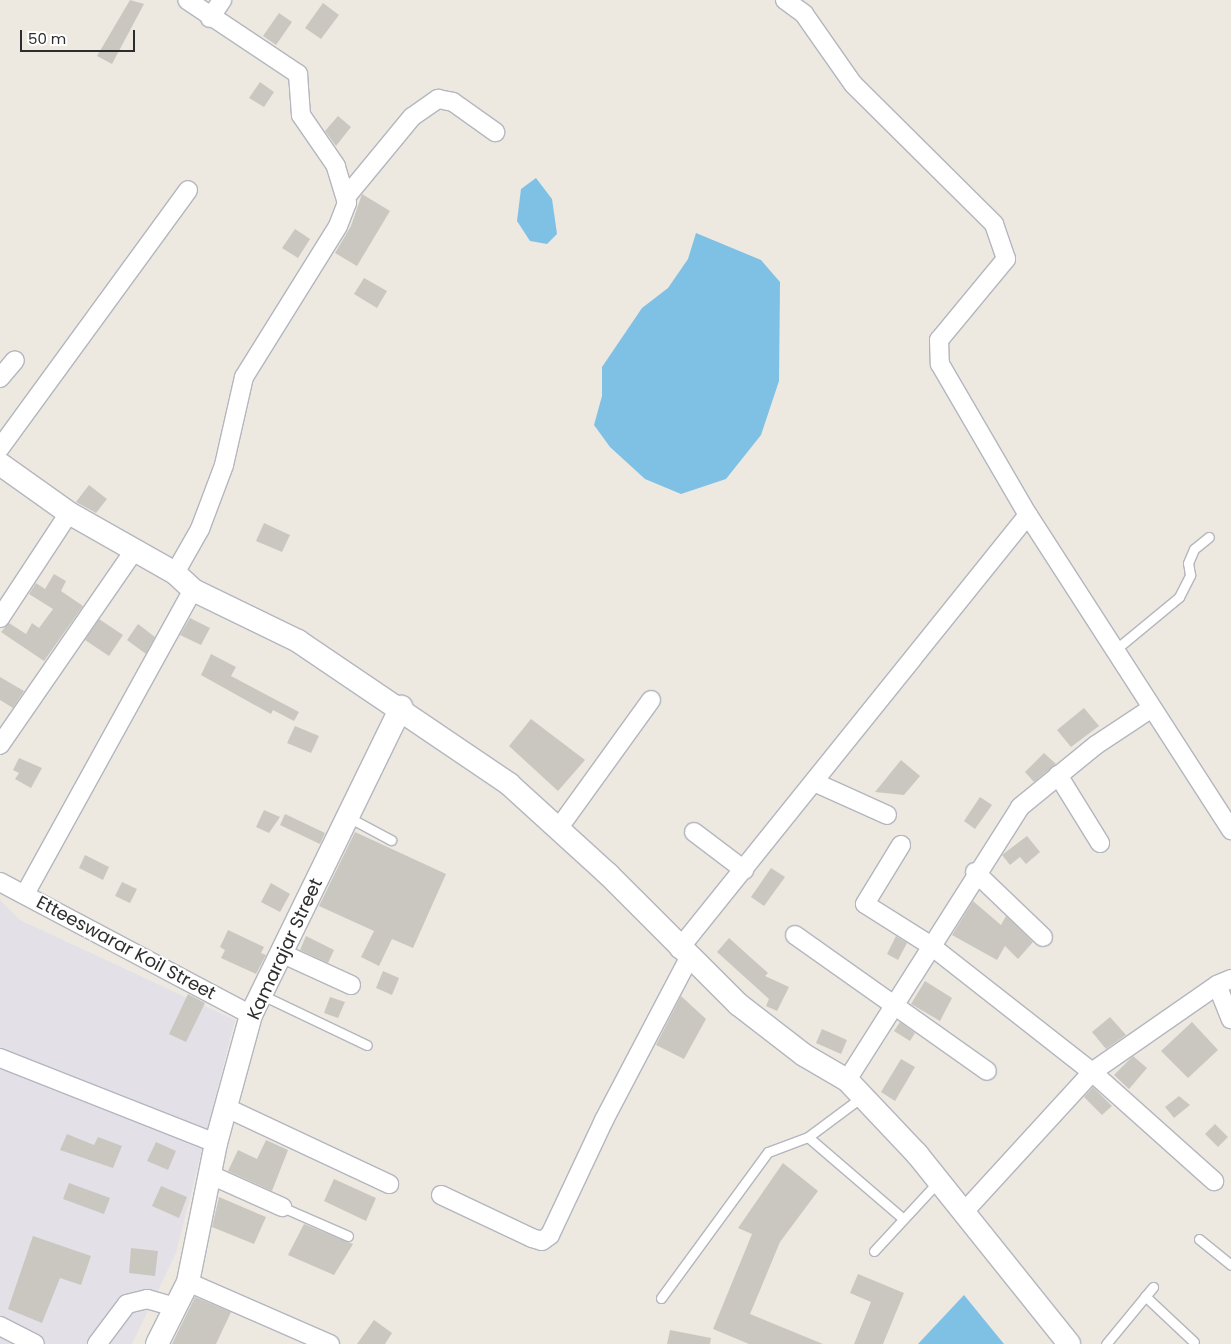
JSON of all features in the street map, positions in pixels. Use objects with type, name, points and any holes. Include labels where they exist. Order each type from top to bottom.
[{"type":"street","points":[[187,0],[210,18],[298,74],[301,114],[336,166],[346,197]]},
{"type":"street","points":[[210,18],[222,0]]},
{"type":"street","points":[[785,0],[804,14],[853,84],[994,224],[1006,259],[939,340],[940,364],[1028,515],[1231,830]]},
{"type":"street","points":[[175,573],[200,529],[224,465],[244,377],[338,226],[346,197],[412,117],[438,98],[453,102],[495,132]]},
{"type":"street","points":[[0,448],[188,190]]},
{"type":"street","points":[[0,378],[15,360]]},
{"type":"street","points":[[0,464],[69,513],[133,552],[175,573],[193,590],[298,641],[401,708],[509,784],[558,829],[684,954],[763,1025],[847,1080],[863,1096],[938,1182],[1068,1344]]},
{"type":"street","points":[[0,618],[69,513]]},
{"type":"street","points":[[442,1195],[532,1238],[542,1241],[550,1235],[684,954],[744,870],[1028,515]]},
{"type":"street","points":[[0,745],[133,552]]},
{"type":"street","points":[[25,894],[193,590]]},
{"type":"street","points":[[558,829],[651,700]]},
{"type":"street","name":"Kamarajar Street","points":[[157,1344],[188,1282],[213,1176],[216,1143],[229,1109],[251,1015],[401,708]]},
{"type":"street","points":[[847,1080],[975,872],[1020,807],[1058,775],[1152,708]]},
{"type":"street","points":[[1058,775],[1100,843]]},
{"type":"street","points":[[814,782],[887,815]]},
{"type":"street","points":[[694,832],[744,870]]},
{"type":"street","points":[[901,845],[865,904],[930,945],[1092,1072],[1214,1181]]},
{"type":"street","points":[[975,872],[1044,937]]},
{"type":"street","name":"Etteeswarar Koil Street","points":[[0,882],[251,1015]]},
{"type":"street","points":[[795,934],[987,1071]]},
{"type":"street","points":[[281,953],[351,985]]},
{"type":"street","points":[[963,1213],[1092,1072],[1224,982],[1231,1020]]},
{"type":"street","points":[[0,1058],[216,1143]]},
{"type":"street","points":[[229,1109],[389,1184]]},
{"type":"street","points":[[213,1176],[282,1207]]},
{"type":"street","points":[[188,1282],[330,1344]]},
{"type":"street","points":[[97,1344],[127,1304],[147,1299],[175,1307]]},
{"type":"street","points":[[0,1326],[35,1344]]},
{"type":"lane","points":[[1115,650],[1179,597],[1190,575],[1188,563],[1194,550],[1209,537]]},
{"type":"lane","points":[[348,817],[391,840]]},
{"type":"lane","points":[[261,994],[367,1045]]},
{"type":"lane","points":[[662,1298],[768,1152],[808,1137],[863,1096]]},
{"type":"lane","points":[[808,1137],[901,1217]]},
{"type":"lane","points":[[874,1251],[901,1217],[938,1182]]},
{"type":"lane","points":[[282,1207],[348,1236]]},
{"type":"lane","points":[[1199,1239],[1231,1265]]},
{"type":"lane","points":[[1106,1344],[1153,1287]]},
{"type":"lane","points":[[1145,1296],[1194,1342]]},
{"type":"shaded area","points":[[0,900],[20,920],[235,1020],[176,1253],[132,1344],[0,1344]]},
{"type":"water","points":[[536,178],[552,199],[557,234],[547,244],[530,241],[517,221],[521,189]]},
{"type":"water","points":[[696,233],[761,260],[780,282],[779,381],[761,435],[726,479],[681,494],[645,479],[610,447],[594,425],[602,396],[602,367],[642,308],[668,288],[688,259]]},
{"type":"water","points":[[964,1295],[1004,1344],[918,1344]]},
{"type":"building","points":[[130,0],[144,4],[112,64],[97,56]]},
{"type":"building","points":[[323,3],[339,15],[321,39],[305,28]]},
{"type":"building","points":[[279,13],[292,22],[276,45],[263,36]]},
{"type":"building","points":[[260,82],[274,92],[264,107],[249,98]]},
{"type":"building","points":[[338,116],[351,127],[336,146],[325,131]]},
{"type":"building","points":[[362,194],[390,211],[357,266],[335,253],[351,226]]},
{"type":"building","points":[[295,229],[310,239],[298,258],[282,248]]},
{"type":"building","points":[[364,278],[387,291],[377,308],[354,294]]},
{"type":"building","points":[[89,485],[107,499],[96,513],[76,502]]},
{"type":"building","points":[[264,523],[290,535],[282,552],[256,541]]},
{"type":"building","points":[[54,574],[66,581],[61,591],[83,606],[44,661],[1,632],[9,623],[26,634],[32,623],[39,628],[53,609],[29,594],[36,583],[45,589]]},
{"type":"building","points":[[190,618],[210,628],[201,645],[180,635]]},
{"type":"building","points":[[99,619],[123,635],[109,656],[85,640]]},
{"type":"building","points":[[138,624],[155,637],[146,654],[127,640]]},
{"type":"building","points":[[211,654],[236,667],[231,676],[299,712],[294,721],[273,710],[271,714],[201,675]]},
{"type":"building","points":[[0,677],[24,691],[13,708],[0,700]]},
{"type":"building","points":[[1084,708],[1099,726],[1071,747],[1057,730]]},
{"type":"building","points":[[531,719],[585,760],[558,791],[509,746]]},
{"type":"building","points":[[295,726],[319,736],[311,753],[287,743]]},
{"type":"building","points":[[1044,753],[1056,764],[1034,782],[1025,772]]},
{"type":"building","points":[[19,758],[42,768],[31,788],[15,779],[19,773],[13,770]]},
{"type":"building","points":[[901,760],[920,776],[904,795],[875,792]]},
{"type":"building","points":[[980,797],[992,805],[975,829],[964,821]]},
{"type":"building","points":[[264,810],[280,817],[269,833],[256,827]]},
{"type":"building","points":[[285,814],[325,833],[320,844],[280,825]]},
{"type":"building","points":[[355,832],[446,874],[413,948],[392,939],[379,966],[361,957],[374,931],[319,906]]},
{"type":"building","points":[[1027,836],[1040,852],[1026,864],[1020,857],[1010,865],[1002,855]]},
{"type":"building","points":[[85,855],[109,867],[103,880],[79,868]]},
{"type":"building","points":[[771,868],[785,877],[764,906],[751,897]]},
{"type":"building","points":[[122,882],[137,889],[130,903],[115,896]]},
{"type":"building","points":[[271,883],[290,894],[280,912],[261,902]]},
{"type":"building","points":[[973,901],[1001,925],[1006,916],[1033,942],[1018,959],[1005,946],[997,960],[952,935]]},
{"type":"building","points":[[228,930],[264,947],[261,953],[266,955],[256,974],[221,958],[225,950],[220,947]]},
{"type":"building","points":[[306,936],[334,950],[328,963],[300,950]]},
{"type":"building","points":[[896,936],[907,943],[898,960],[887,954]]},
{"type":"building","points":[[729,938],[768,973],[765,976],[789,987],[777,1011],[766,1006],[769,999],[717,952]]},
{"type":"building","points":[[383,971],[399,978],[392,995],[376,988]]},
{"type":"building","points":[[925,981],[952,998],[940,1021],[911,1004]]},
{"type":"building","points":[[188,994],[205,1003],[186,1042],[169,1034]]},
{"type":"building","points":[[681,996],[706,1019],[684,1059],[656,1045]]},
{"type":"building","points":[[330,997],[345,1002],[338,1018],[324,1013]]},
{"type":"building","points":[[1110,1017],[1126,1035],[1106,1049],[1092,1032]]},
{"type":"building","points":[[900,1022],[915,1033],[910,1041],[894,1031]]},
{"type":"building","points":[[1192,1022],[1218,1050],[1188,1078],[1161,1051]]},
{"type":"building","points":[[822,1029],[847,1040],[841,1054],[816,1043]]},
{"type":"building","points":[[1133,1056],[1147,1068],[1129,1089],[1114,1075]]},
{"type":"building","points":[[901,1059],[915,1067],[895,1101],[881,1092]]},
{"type":"building","points":[[1093,1087],[1112,1106],[1102,1115],[1084,1097]]},
{"type":"building","points":[[1179,1096],[1190,1105],[1174,1118],[1165,1107]]},
{"type":"building","points":[[1215,1124],[1228,1137],[1218,1147],[1205,1134]]},
{"type":"building","points":[[67,1134],[94,1145],[98,1137],[122,1146],[113,1168],[60,1150]]},
{"type":"building","points":[[266,1140],[288,1150],[272,1191],[228,1171],[238,1150],[257,1159]]},
{"type":"building","points":[[156,1142],[176,1151],[168,1170],[147,1161]]},
{"type":"building","points":[[783,1163],[818,1191],[780,1242],[750,1314],[823,1344],[749,1344],[713,1329],[752,1234],[738,1228]]},
{"type":"building","points":[[334,1179],[376,1198],[366,1221],[324,1201]]},
{"type":"building","points":[[69,1183],[110,1198],[104,1214],[63,1199]]},
{"type":"building","points":[[161,1186],[187,1197],[179,1218],[152,1206]]},
{"type":"building","points":[[219,1197],[266,1217],[254,1244],[212,1227]]},
{"type":"building","points":[[304,1224],[353,1244],[334,1275],[288,1255]]},
{"type":"building","points":[[33,1236],[91,1256],[81,1285],[60,1278],[42,1323],[8,1309]]},
{"type":"building","points":[[131,1248],[158,1251],[155,1276],[129,1273]]},
{"type":"building","points":[[858,1274],[904,1293],[883,1344],[854,1344],[871,1302],[850,1293]]},
{"type":"building","points":[[195,1297],[231,1312],[216,1344],[172,1344]]},
{"type":"building","points":[[374,1320],[392,1333],[385,1344],[357,1344]]},
{"type":"building","points":[[670,1330],[711,1338],[710,1344],[667,1344]]}]
